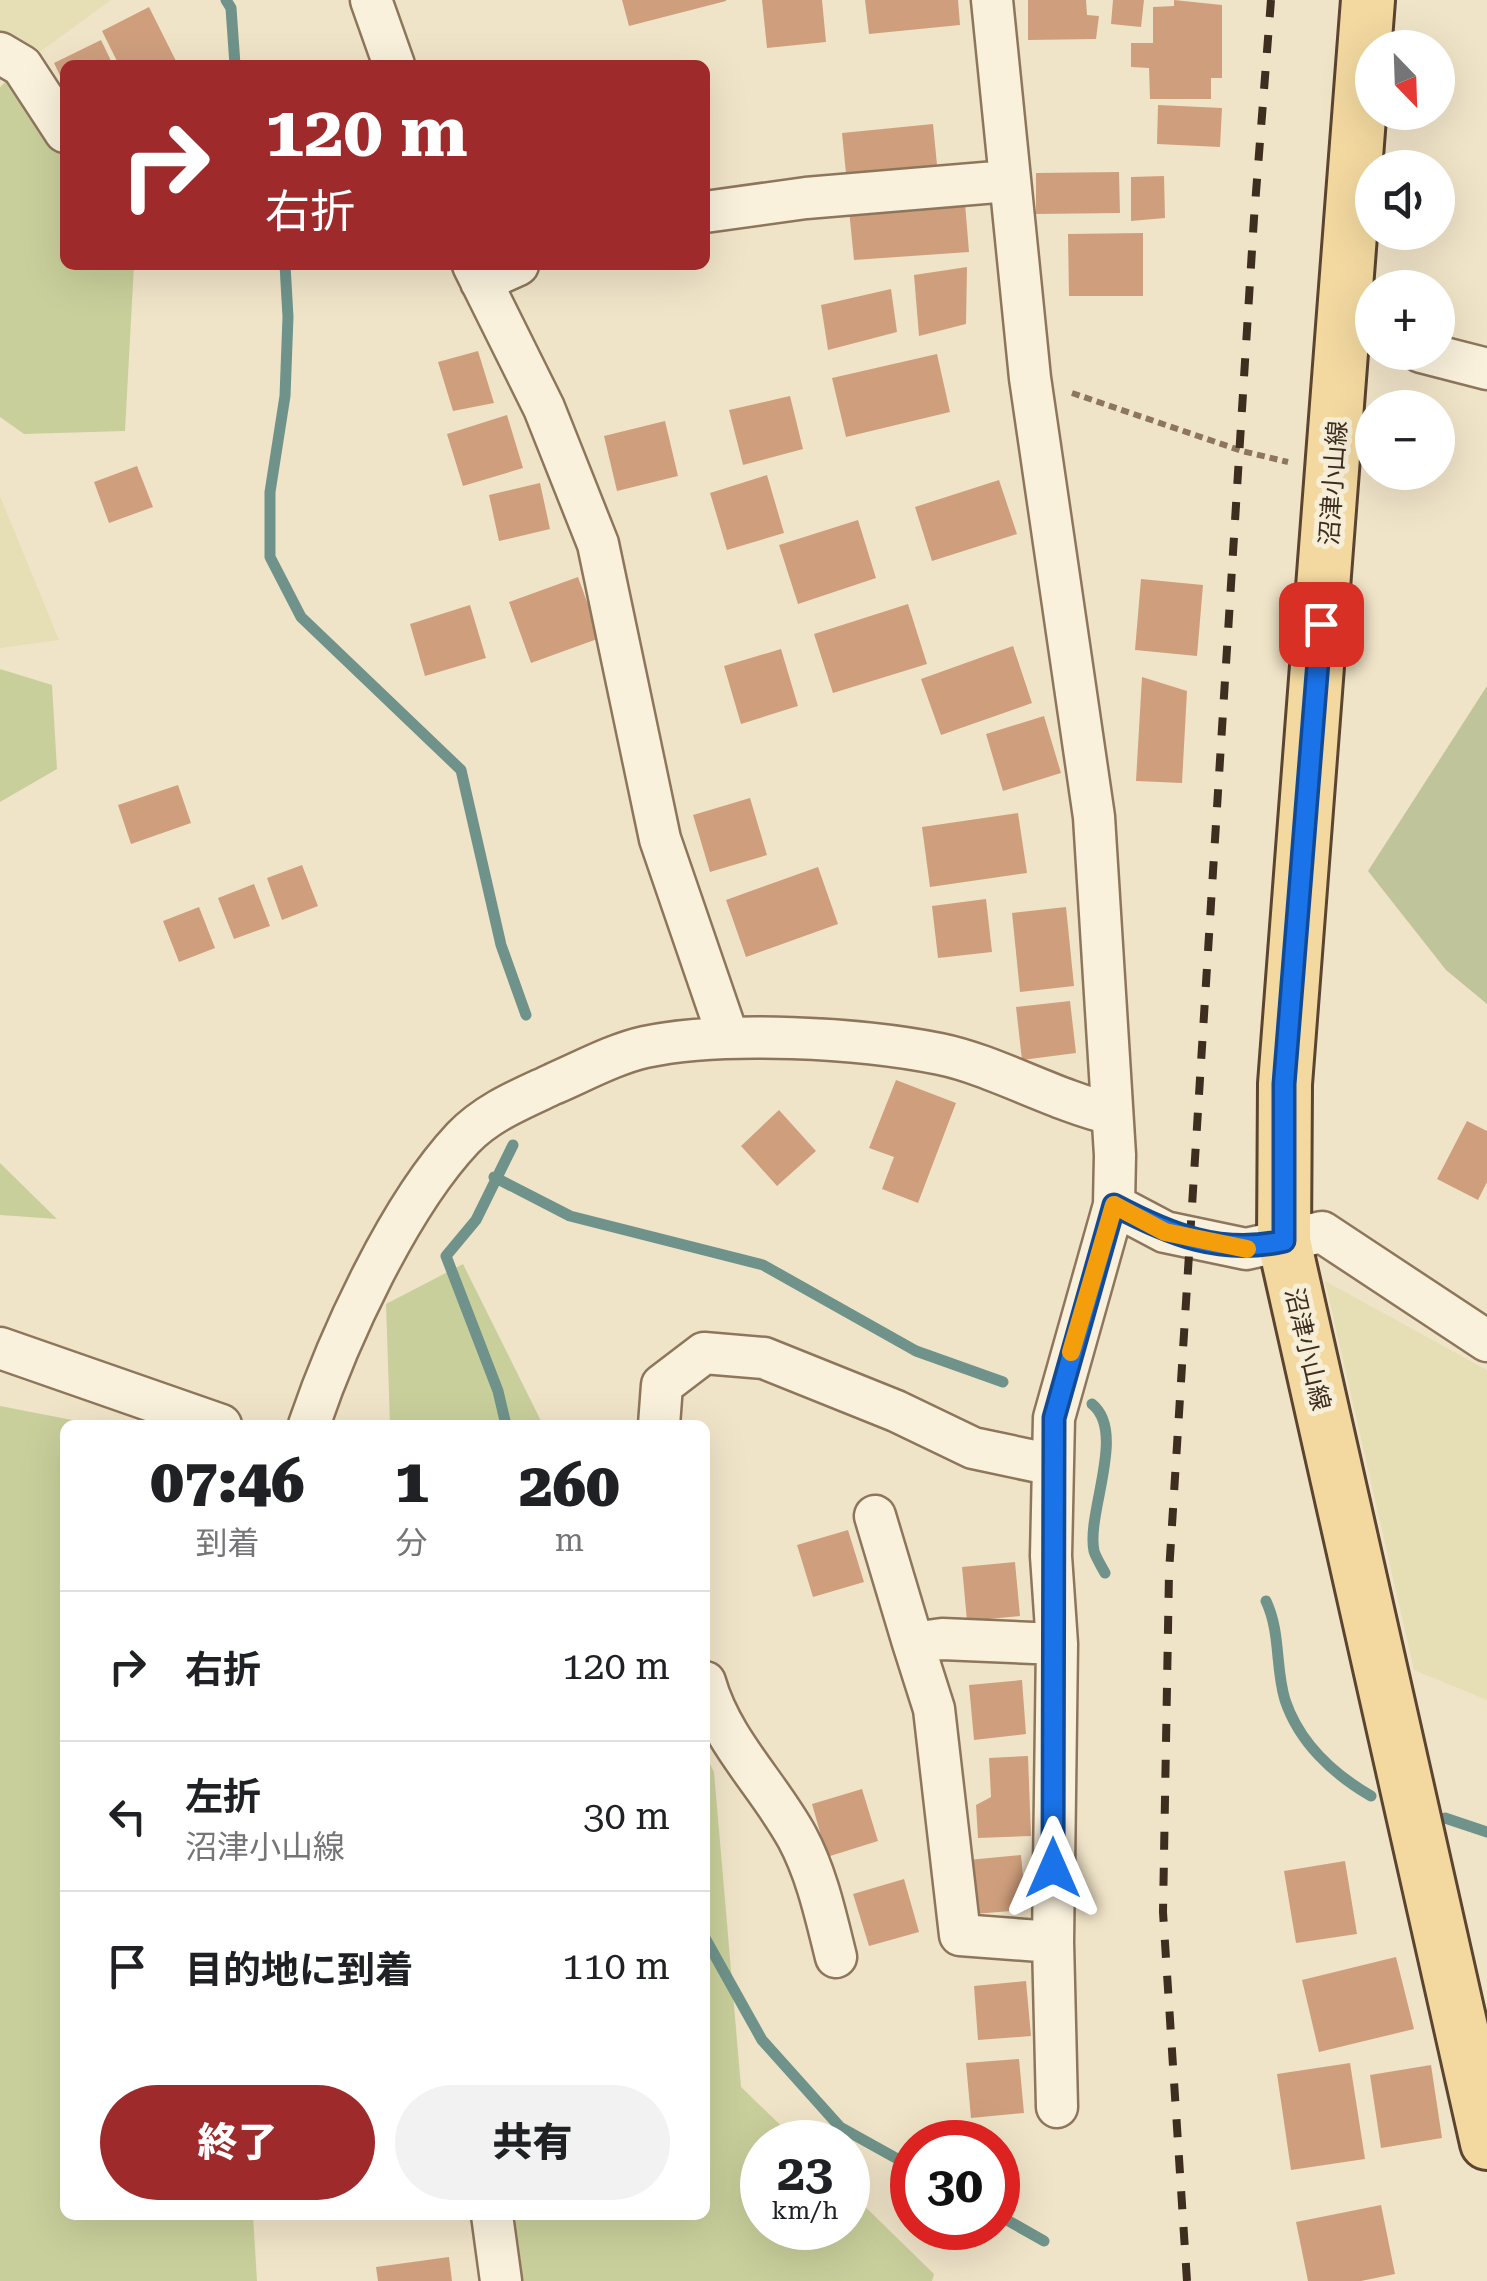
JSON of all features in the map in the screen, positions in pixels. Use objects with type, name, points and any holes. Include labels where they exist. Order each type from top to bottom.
[{"type":"main road","name":"沼津小山線","points":[[1360,270],[1368,0]]},
{"type":"main road","name":"沼津小山線","points":[[1355,354],[1334,471],[1284,1084],[1284,1241],[1487,2144]]},
{"type":"street","points":[[371,0],[392,60]]},
{"type":"street","points":[[992,0],[1030,378],[1094,816],[1112,1114],[1114,1205],[1054,1418],[1051,1556],[1057,1644],[1053,1942],[1057,2107]]},
{"type":"street","points":[[0,54],[22,66],[60,124]]},
{"type":"street","points":[[710,211],[806,198],[1008,181]]},
{"type":"street","points":[[477,274],[544,408],[598,544],[660,839],[728,1037]]},
{"type":"street","points":[[1455,361],[1487,369]]},
{"type":"street","points":[[311,1420],[329,1365],[375,1276],[406,1220],[463,1138],[501,1107],[603,1062],[641,1048],[728,1037],[902,1048],[946,1055],[1068,1104],[1112,1114]]},
{"type":"street","points":[[1114,1205],[1165,1232],[1246,1249],[1322,1232],[1487,1341]]},
{"type":"street","points":[[0,1348],[207,1420]]},
{"type":"street","points":[[659,1420],[662,1385],[704,1353],[764,1358],[896,1410],[973,1448],[1053,1465]]},
{"type":"street","points":[[875,1516],[934,1710],[960,1934],[1053,1942]]},
{"type":"street","points":[[913,1643],[942,1639],[1057,1644]]},
{"type":"street","points":[[710,1695],[723,1728],[799,1841],[818,1887],[836,1957]]},
{"type":"street","points":[[493,2220],[501,2281]]},
{"type":"path","points":[[1030,378],[1242,452],[1334,471]]},
{"type":"shaded area","points":[[0,0],[111,0],[0,81]]},
{"type":"shaded area","points":[[0,496],[59,640],[0,648]]},
{"type":"shaded area","points":[[1325,1281],[1487,1370],[1487,1700],[1414,1670]]},
{"type":"green space","points":[[22,66],[60,124],[60,270],[134,270],[125,431],[24,434],[0,417],[0,87]]},
{"type":"green space","points":[[0,669],[52,685],[57,769],[0,802]]},
{"type":"green space","points":[[1487,686],[1487,1004],[1446,970],[1368,871]]},
{"type":"green space","points":[[0,1163],[57,1219],[0,1215]]},
{"type":"green space","points":[[463,1264],[541,1420],[390,1420],[386,1304]]},
{"type":"green space","points":[[0,1406],[72,1420],[60,1420],[60,2220],[253,2220],[257,2281],[0,2281]]},
{"type":"green space","points":[[710,1764],[714,1772],[741,2087],[775,2120],[740,2120],[740,2250],[870,2250],[870,2211],[890,2231],[890,2250],[909,2250],[934,2274],[932,2281],[523,2281],[516,2220],[710,2220]]},
{"type":"building","points":[[622,0],[726,0],[726,1],[629,26]]},
{"type":"building","points":[[762,0],[822,0],[826,42],[767,48]]},
{"type":"building","points":[[865,0],[958,0],[960,25],[869,34]]},
{"type":"building","points":[[1028,0],[1086,0],[1087,15],[1099,16],[1096,39],[1028,40]]},
{"type":"building","points":[[1113,0],[1144,0],[1141,27],[1111,24]]},
{"type":"building","points":[[1174,0],[1222,5],[1222,78],[1211,78],[1211,99],[1150,99],[1149,68],[1131,67],[1131,43],[1153,43],[1153,7],[1174,6]]},
{"type":"building","points":[[149,7],[176,60],[116,60],[102,31]]},
{"type":"building","points":[[101,40],[111,60],[60,60]]},
{"type":"building","points":[[1158,105],[1222,108],[1220,147],[1157,144]]},
{"type":"building","points":[[933,124],[938,175],[847,184],[842,133]]},
{"type":"building","points":[[1119,172],[1120,213],[1036,214],[1036,173]]},
{"type":"building","points":[[1164,176],[1165,218],[1131,221],[1131,177]]},
{"type":"building","points":[[937,202],[936,209],[965,203],[969,252],[854,260],[849,210]]},
{"type":"building","points":[[1143,233],[1143,296],[1069,296],[1068,234]]},
{"type":"building","points":[[967,267],[966,324],[919,336],[914,275]]},
{"type":"building","points":[[891,289],[897,332],[828,350],[821,305]]},
{"type":"building","points":[[478,351],[494,403],[453,411],[438,362]]},
{"type":"building","points":[[937,354],[950,412],[846,437],[832,378]]},
{"type":"building","points":[[790,396],[803,449],[743,465],[729,410]]},
{"type":"building","points":[[507,415],[523,468],[463,486],[447,434]]},
{"type":"building","points":[[665,421],[678,476],[617,491],[604,436]]},
{"type":"building","points":[[137,466],[153,507],[109,523],[94,482]]},
{"type":"building","points":[[767,475],[784,533],[727,550],[710,493]]},
{"type":"building","points":[[999,480],[1017,534],[932,561],[915,507]]},
{"type":"building","points":[[540,483],[550,529],[499,541],[489,495]]},
{"type":"building","points":[[858,520],[876,578],[798,604],[779,545]]},
{"type":"building","points":[[578,577],[600,638],[531,663],[509,602]]},
{"type":"building","points":[[1141,579],[1203,585],[1197,656],[1135,650]]},
{"type":"building","points":[[908,604],[927,664],[833,693],[814,634]]},
{"type":"building","points":[[470,605],[486,658],[425,676],[410,624]]},
{"type":"building","points":[[1013,646],[1032,703],[941,735],[921,679]]},
{"type":"building","points":[[781,649],[798,706],[741,724],[724,666]]},
{"type":"building","points":[[1142,677],[1187,691],[1182,783],[1136,781]]},
{"type":"building","points":[[1044,716],[1061,773],[1003,791],[986,734]]},
{"type":"building","points":[[178,785],[191,823],[131,844],[118,805]]},
{"type":"building","points":[[750,798],[767,855],[710,872],[693,815]]},
{"type":"building","points":[[1018,813],[1027,873],[930,887],[922,827]]},
{"type":"building","points":[[302,865],[318,906],[282,920],[267,878]]},
{"type":"building","points":[[818,867],[838,924],[746,957],[726,900]]},
{"type":"building","points":[[254,884],[270,926],[234,939],[218,898]]},
{"type":"building","points":[[986,899],[992,952],[938,958],[932,906]]},
{"type":"building","points":[[199,907],[215,948],[179,962],[163,921]]},
{"type":"building","points":[[1066,907],[1074,986],[1020,992],[1012,913]]},
{"type":"building","points":[[1070,1001],[1076,1053],[1022,1060],[1016,1007]]},
{"type":"building","points":[[896,1080],[956,1103],[918,1203],[882,1189],[894,1157],[869,1148]]},
{"type":"building","points":[[779,1110],[816,1151],[777,1186],[741,1146]]},
{"type":"building","points":[[1467,1121],[1487,1131],[1487,1182],[1478,1200],[1437,1179]]},
{"type":"building","points":[[848,1530],[864,1582],[813,1597],[797,1545]]},
{"type":"building","points":[[1015,1562],[1020,1616],[967,1621],[962,1567]]},
{"type":"building","points":[[1022,1680],[1026,1734],[974,1740],[969,1685]]},
{"type":"building","points":[[1028,1756],[1031,1836],[978,1838],[976,1805],[991,1797],[989,1758]]},
{"type":"building","points":[[862,1789],[878,1841],[827,1857],[812,1804]]},
{"type":"building","points":[[1021,1855],[1026,1910],[973,1914],[968,1860]]},
{"type":"building","points":[[1345,1861],[1357,1934],[1296,1943],[1284,1871]]},
{"type":"building","points":[[904,1879],[919,1932],[869,1946],[853,1894]]},
{"type":"building","points":[[1396,1957],[1414,2029],[1319,2052],[1302,1980]]},
{"type":"building","points":[[1026,1981],[1031,2036],[978,2040],[974,1986]]},
{"type":"building","points":[[1019,2059],[1024,2113],[971,2118],[966,2063]]},
{"type":"building","points":[[1350,2063],[1365,2159],[1291,2170],[1277,2074]]},
{"type":"building","points":[[1431,2065],[1442,2138],[1381,2148],[1370,2075]]},
{"type":"building","points":[[1381,2205],[1395,2274],[1361,2281],[1308,2281],[1296,2222]]},
{"type":"building","points":[[449,2257],[452,2281],[378,2281],[376,2267]]},
{"type":"waterway","points":[[226,0],[231,8],[235,60]]},
{"type":"waterway","points":[[285,270],[285,396],[270,492],[270,557],[301,617],[461,770],[501,945],[526,1015]]},
{"type":"waterway","points":[[505,1420],[498,1391],[446,1256],[476,1220],[513,1145]]},
{"type":"waterway","points":[[494,1177],[570,1216],[763,1265],[916,1351],[1003,1382]]},
{"type":"waterway","points":[[1092,1404],[1102,1417],[1106,1433],[1093,1535],[1094,1551],[1105,1573]]},
{"type":"waterway","points":[[1266,1601],[1274,1625],[1285,1700],[1299,1730],[1344,1778],[1371,1796]]},
{"type":"waterway","points":[[1445,1818],[1487,1832]]},
{"type":"waterway","points":[[710,1947],[762,2040],[840,2127],[890,2155]]},
{"type":"waterway","points":[[1020,2227],[1044,2241]]},
{"type":"railway","points":[[1187,2281],[1163,1912],[1169,1573],[1271,0]]},
{"type":"slow traffic","points":[[1071,1352],[1114,1205],[1165,1232],[1247,1249]]},
{"type":"route","points":[[1053,1868],[1057,1644],[1051,1556],[1054,1418],[1095,1261],[1114,1205],[1165,1232],[1246,1249],[1284,1241],[1284,1084],[1321,624]]}]
